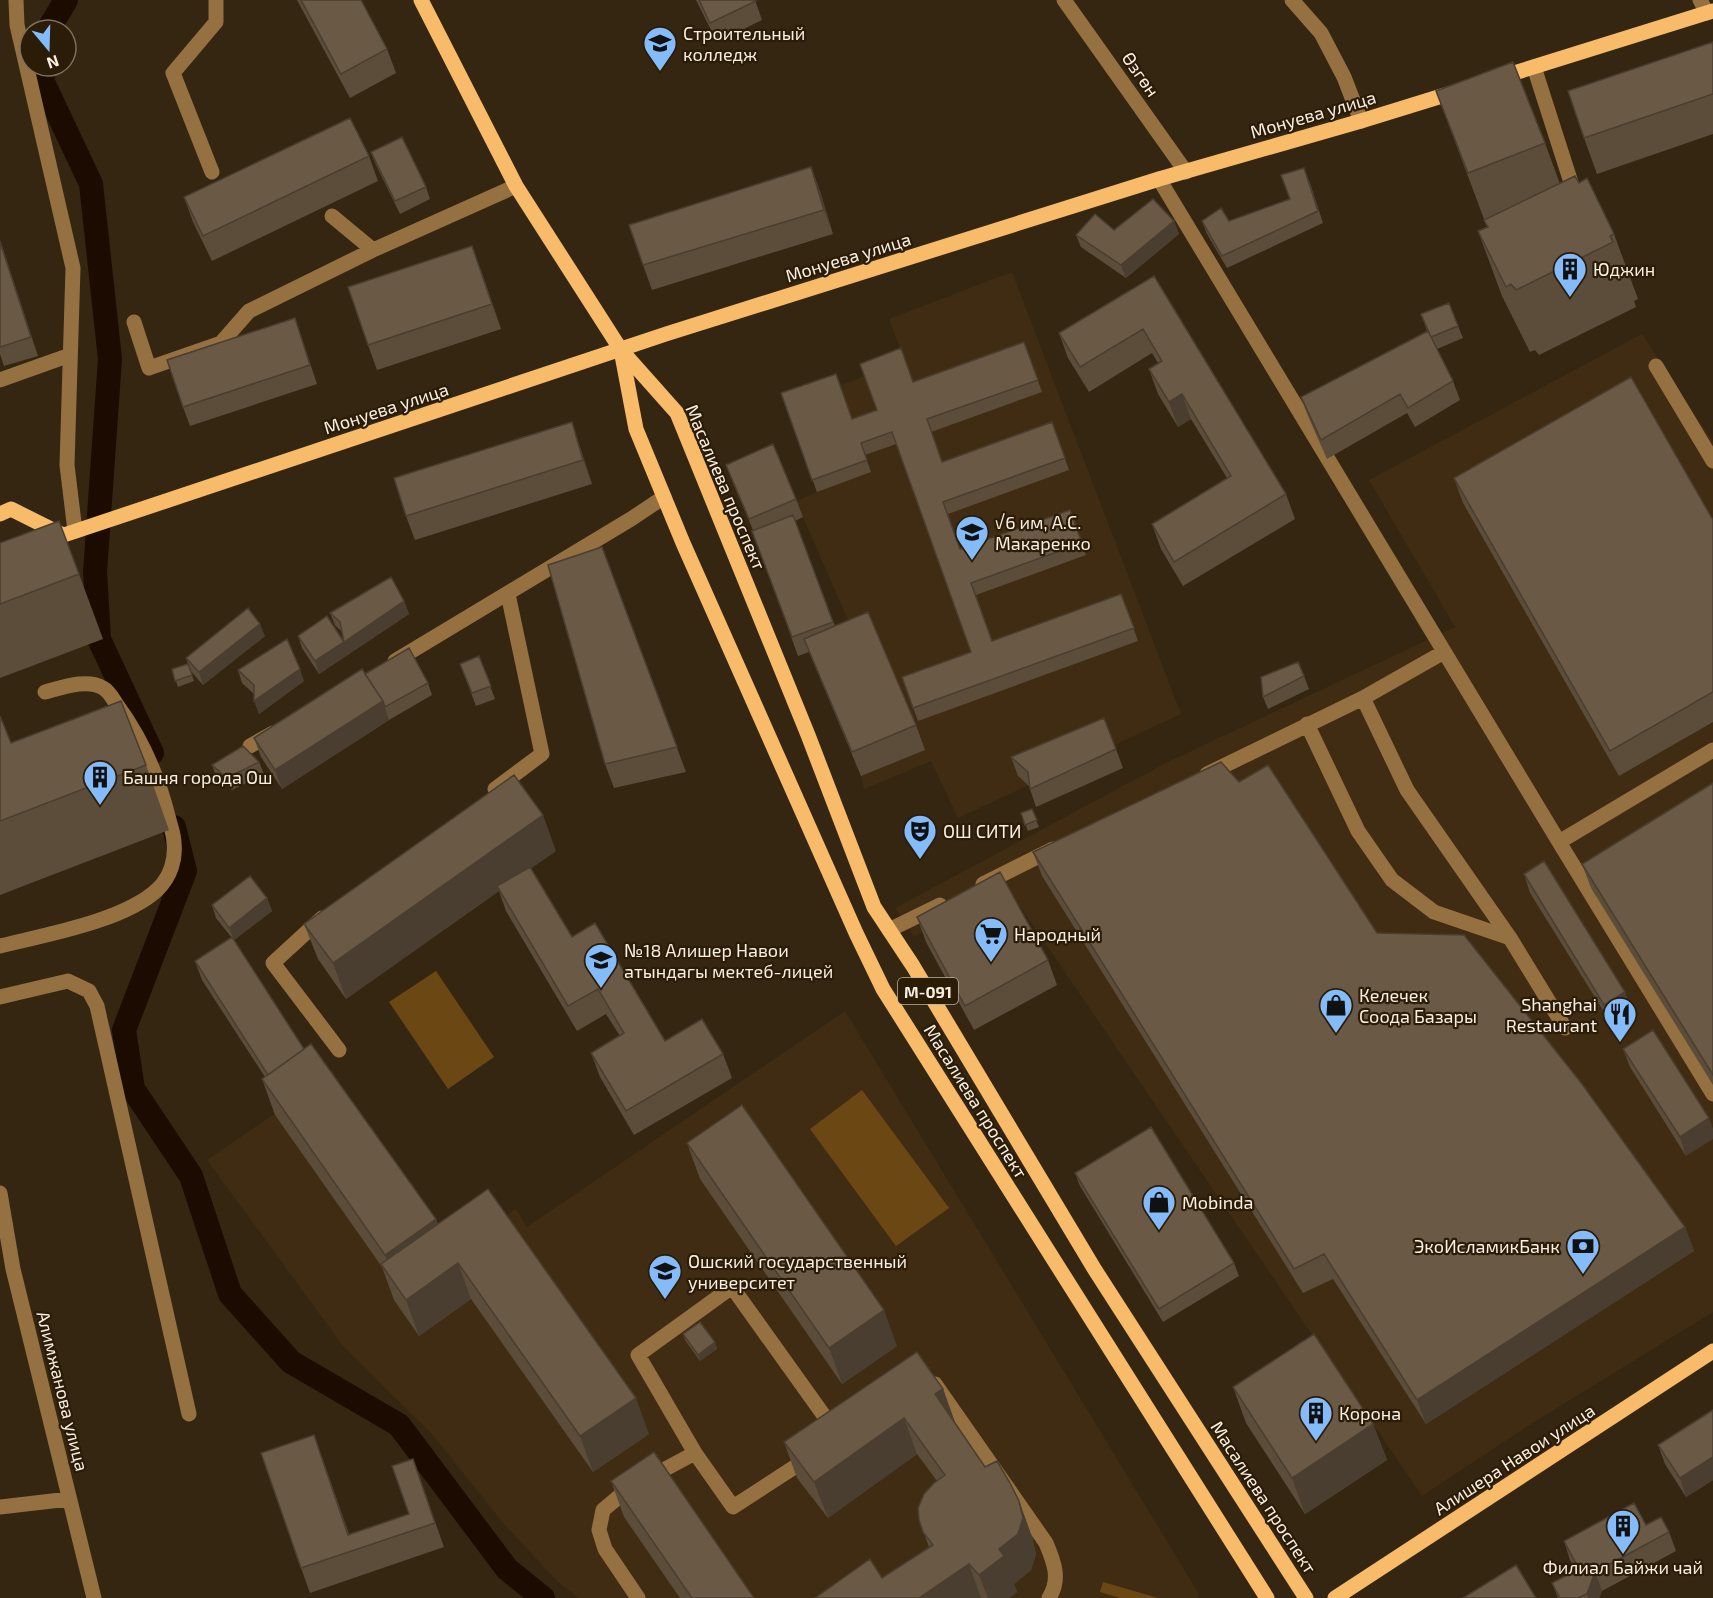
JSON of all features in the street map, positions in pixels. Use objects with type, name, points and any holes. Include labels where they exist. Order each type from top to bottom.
[{"type":"main road","points":[[421,0],[516,186],[621,350]]},
{"type":"main road","name":"Монуева улица","points":[[32,546],[621,350],[1159,179],[1474,86],[1706,8]]},
{"type":"main road","name":"Масалиева проспект","points":[[621,350],[636,429],[856,933],[883,989],[1267,1598]]},
{"type":"main road","name":"Масалиева проспект","points":[[621,350],[677,413],[808,735],[874,907],[1095,1270],[1306,1598]]},
{"type":"main road","points":[[0,514],[11,509],[75,531],[52,555]]},
{"type":"main road","name":"Алишера Навои улица","points":[[1335,1598],[1713,1351]]},
{"type":"street","points":[[16,0],[17,25],[74,268],[67,465],[75,531]]},
{"type":"street","points":[[212,172],[173,73],[216,22],[216,0]]},
{"type":"street","name":"Өзгөн","points":[[1064,0],[1186,172]]},
{"type":"street","points":[[1292,0],[1321,33],[1344,77],[1361,121]]},
{"type":"street","points":[[1534,67],[1577,202]]},
{"type":"street","points":[[1159,179],[1713,1094]]},
{"type":"street","points":[[134,322],[149,368],[221,343],[249,310],[516,186]]},
{"type":"street","points":[[332,216],[374,250]]},
{"type":"street","points":[[0,380],[70,355]]},
{"type":"street","points":[[1656,366],[1713,461]]},
{"type":"street","points":[[384,667],[508,594],[664,497]]},
{"type":"street","points":[[487,795],[542,754],[508,594]]},
{"type":"street","points":[[1190,782],[1363,698],[1444,652]]},
{"type":"street","points":[[0,946],[57,932],[126,910],[157,890],[169,875],[172,867],[174,844],[162,792],[148,756],[130,723],[112,698],[104,688],[94,684],[45,692]]},
{"type":"street","points":[[1363,698],[1407,790],[1510,938],[1564,1028]]},
{"type":"street","points":[[1307,724],[1358,831],[1392,880],[1434,912],[1510,938]]},
{"type":"street","points":[[250,746],[281,728]]},
{"type":"street","points":[[1559,842],[1713,750]]},
{"type":"street","points":[[890,930],[1063,844]]},
{"type":"street","points":[[338,906],[273,963],[339,1050]]},
{"type":"street","points":[[0,997],[68,981],[89,991],[97,1006],[189,1414]]},
{"type":"street","name":"Алимжанова улица","points":[[0,1193],[13,1269],[94,1598]]},
{"type":"street","points":[[732,1287],[835,1441],[733,1507],[695,1453],[638,1355],[732,1287]]},
{"type":"street","points":[[927,1372],[1046,1543],[1057,1578],[1048,1598]]},
{"type":"street","points":[[638,1598],[605,1549],[599,1530],[603,1510],[628,1489],[695,1453]]},
{"type":"street","points":[[0,1507],[69,1499]]},
{"type":"shaded area","name":"√6 им, А.С. Макаренко","points":[[1012,272],[1181,714],[958,818],[931,761],[864,789],[861,776],[851,627],[796,501],[817,492],[786,406],[905,361],[889,319]]},
{"type":"shaded area","points":[[1642,334],[1713,442],[1713,1312],[1531,1424],[1422,1496],[1009,890],[914,936],[895,908],[1166,763],[1455,627],[1369,480]]},
{"type":"shaded area","points":[[436,971],[494,1057],[448,1089],[389,1002]]},
{"type":"shaded area","name":"Ошский государственный университет","points":[[845,1011],[1199,1594],[1198,1598],[579,1598],[558,1582],[504,1524],[432,1434],[343,1346],[207,1160],[324,1080],[449,1255],[516,1209],[527,1227]]},
{"type":"shaded area","points":[[862,1090],[949,1208],[896,1246],[810,1129]]},
{"type":"shaded area","points":[[1103,1582],[1158,1598],[1120,1598],[1100,1592]]},
{"type":"building","points":[[301,0],[361,0],[387,49],[341,74]]},
{"type":"building","points":[[699,0],[755,0],[756,1],[710,23]]},
{"type":"building","points":[[1713,42],[1713,94],[1584,138],[1568,91]]},
{"type":"building","points":[[1513,62],[1545,143],[1468,173],[1436,91]]},
{"type":"building","points":[[350,118],[369,156],[203,236],[184,197]]},
{"type":"building","points":[[402,137],[426,187],[395,201],[371,152]]},
{"type":"building","points":[[811,167],[824,210],[643,265],[629,225]]},
{"type":"building","points":[[1304,168],[1318,211],[1222,256],[1202,221],[1221,208],[1229,221],[1290,199],[1281,175]]},
{"type":"building","points":[[1575,176],[1579,183],[1587,178],[1614,234],[1610,236],[1613,242],[1516,290],[1511,284],[1506,287],[1478,231],[1488,227],[1484,220]]},
{"type":"building","points":[[1153,199],[1174,221],[1121,265],[1076,235],[1095,214],[1114,230]]},
{"type":"building","points":[[0,242],[31,337],[0,347]]},
{"type":"building","points":[[472,246],[492,304],[368,345],[348,287]]},
{"type":"building","points":[[1154,276],[1286,494],[1174,562],[1152,524],[1231,476],[1182,394],[1169,402],[1149,369],[1162,361],[1143,329],[1080,367],[1059,333]]},
{"type":"building","points":[[1449,303],[1458,326],[1431,337],[1421,314]]},
{"type":"building","points":[[295,318],[310,365],[183,407],[167,360]]},
{"type":"building","points":[[1428,331],[1453,381],[1408,408],[1400,394],[1321,440],[1301,397]]},
{"type":"building","points":[[1024,342],[1038,380],[927,419],[942,462],[1052,422],[1065,458],[943,502],[960,549],[1070,510],[1082,543],[971,583],[992,641],[1121,594],[1134,628],[913,708],[902,677],[971,652],[892,432],[861,443],[867,460],[812,480],[781,393],[836,374],[852,419],[877,410],[860,364],[901,348],[913,382]]},
{"type":"building","points":[[1631,377],[1713,520],[1713,692],[1610,751],[1454,478]]},
{"type":"building","points":[[572,422],[583,460],[406,516],[394,478]]},
{"type":"building","points":[[773,444],[796,499],[749,519],[726,465]]},
{"type":"building","points":[[793,515],[833,622],[792,637],[752,531]]},
{"type":"building","points":[[59,521],[79,574],[0,604],[0,543]]},
{"type":"building","points":[[602,547],[677,747],[605,764],[548,565]]},
{"type":"building","points":[[391,577],[404,601],[344,642],[340,622],[330,613]]},
{"type":"building","points":[[248,608],[260,624],[199,672],[186,658]]},
{"type":"building","points":[[868,612],[916,725],[852,752],[804,639]]},
{"type":"building","points":[[327,616],[344,642],[315,661],[298,636]]},
{"type":"building","points":[[287,639],[300,669],[254,701],[254,685],[238,670]]},
{"type":"building","points":[[409,648],[428,683],[385,707],[365,674]]},
{"type":"building","points":[[479,656],[491,686],[472,693],[460,664]]},
{"type":"building","points":[[1298,662],[1304,676],[1263,697],[1261,677]]},
{"type":"building","points":[[188,664],[192,675],[175,681],[172,669]]},
{"type":"building","points":[[362,669],[383,701],[275,770],[254,738]]},
{"type":"building","points":[[121,701],[146,765],[0,821],[0,716],[11,743]]},
{"type":"building","points":[[1104,718],[1116,749],[1030,789],[1028,772],[1011,757]]},
{"type":"building","points":[[243,746],[259,762],[227,778],[212,765]]},
{"type":"building","name":"Келечек Соода Базары","points":[[1221,762],[1239,782],[1268,765],[1377,933],[1464,935],[1582,1084],[1685,1227],[1417,1400],[1324,1254],[1294,1269],[1033,852]]},
{"type":"building","points":[[514,775],[543,815],[333,963],[304,924]]},
{"type":"building","points":[[1713,783],[1713,1075],[1582,864]]},
{"type":"building","points":[[1032,809],[1037,820],[1025,825],[1021,813]]},
{"type":"building","points":[[1544,861],[1625,992],[1604,1005],[1524,874]]},
{"type":"building","points":[[530,867],[572,937],[595,923],[665,1041],[702,1019],[723,1054],[626,1111],[591,1053],[624,1033],[598,989],[568,1006],[497,886]]},
{"type":"building","name":"Народный","points":[[1000,872],[1048,960],[965,1006],[917,917]]},
{"type":"building","points":[[250,876],[267,898],[229,928],[212,905]]},
{"type":"building","points":[[232,937],[304,1049],[268,1075],[195,961]]},
{"type":"building","points":[[1653,1030],[1709,1118],[1680,1137],[1623,1049]]},
{"type":"building","points":[[311,1044],[436,1219],[385,1255],[262,1079]]},
{"type":"building","points":[[742,1105],[884,1310],[829,1348],[687,1143]]},
{"type":"building","name":"Mobinda","points":[[1151,1127],[1234,1263],[1159,1309],[1075,1173]]},
{"type":"building","points":[[488,1189],[636,1398],[580,1436],[458,1263],[406,1300],[381,1264]]},
{"type":"building","points":[[700,1322],[715,1342],[698,1355],[683,1334]]},
{"type":"building","points":[[1314,1334],[1373,1424],[1292,1478],[1233,1387]]},
{"type":"building","points":[[917,1352],[943,1389],[935,1394],[985,1467],[997,1461],[1010,1483],[1019,1501],[1023,1518],[1018,1534],[999,1549],[1004,1556],[979,1575],[969,1564],[919,1598],[815,1598],[870,1559],[882,1578],[933,1545],[923,1532],[918,1508],[924,1494],[945,1475],[904,1418],[814,1482],[784,1442]]},
{"type":"building","points":[[1713,1410],[1713,1457],[1680,1478],[1658,1445]]},
{"type":"building","points":[[314,1435],[348,1535],[409,1514],[392,1466],[413,1459],[435,1523],[301,1568],[261,1453]]},
{"type":"building","points":[[654,1452],[754,1598],[692,1598],[611,1481]]},
{"type":"building","points":[[1634,1503],[1646,1525],[1661,1517],[1669,1532],[1595,1572],[1587,1594],[1578,1598],[1560,1598],[1552,1583],[1579,1569],[1564,1541]]},
{"type":"building","points":[[1516,1565],[1536,1598],[1463,1598]]},
{"type":"waterway","points":[[55,18],[66,0]]},
{"type":"waterway","points":[[42,78],[91,184],[110,359],[95,572],[99,639],[152,753]]},
{"type":"waterway","points":[[174,827],[185,871],[124,1030],[133,1089],[191,1176],[230,1294],[291,1362],[399,1425],[507,1569],[543,1598]]},
{"type":"place","name":"Строительный колледж","points":[[660,72]]},
{"type":"place","name":"Юджин","points":[[1570,298]]},
{"type":"place","name":"√6 им, А.С. Макаренко","points":[[972,561]]},
{"type":"place","name":"Башня города Ош","points":[[100,806]]},
{"type":"place","name":"ОШ СИТИ","points":[[920,860]]},
{"type":"place","name":"Народный","points":[[991,963]]},
{"type":"place","name":"№18 Алишер Навои атындагы мектеб-лицей","points":[[601,989]]},
{"type":"place","name":"Келечек Соода Базары","points":[[1336,1034]]},
{"type":"place","name":"Shanghai Restaurant","points":[[1620,1043]]},
{"type":"place","name":"Mobinda","points":[[1159,1231]]},
{"type":"place","name":"ЭкоИсламикБанк","points":[[1583,1275]]},
{"type":"place","name":"Ошский государственный университет","points":[[665,1300]]},
{"type":"place","name":"Корона","points":[[1316,1442]]},
{"type":"place","name":"Филиал Байжи чай","points":[[1623,1555]]}]
